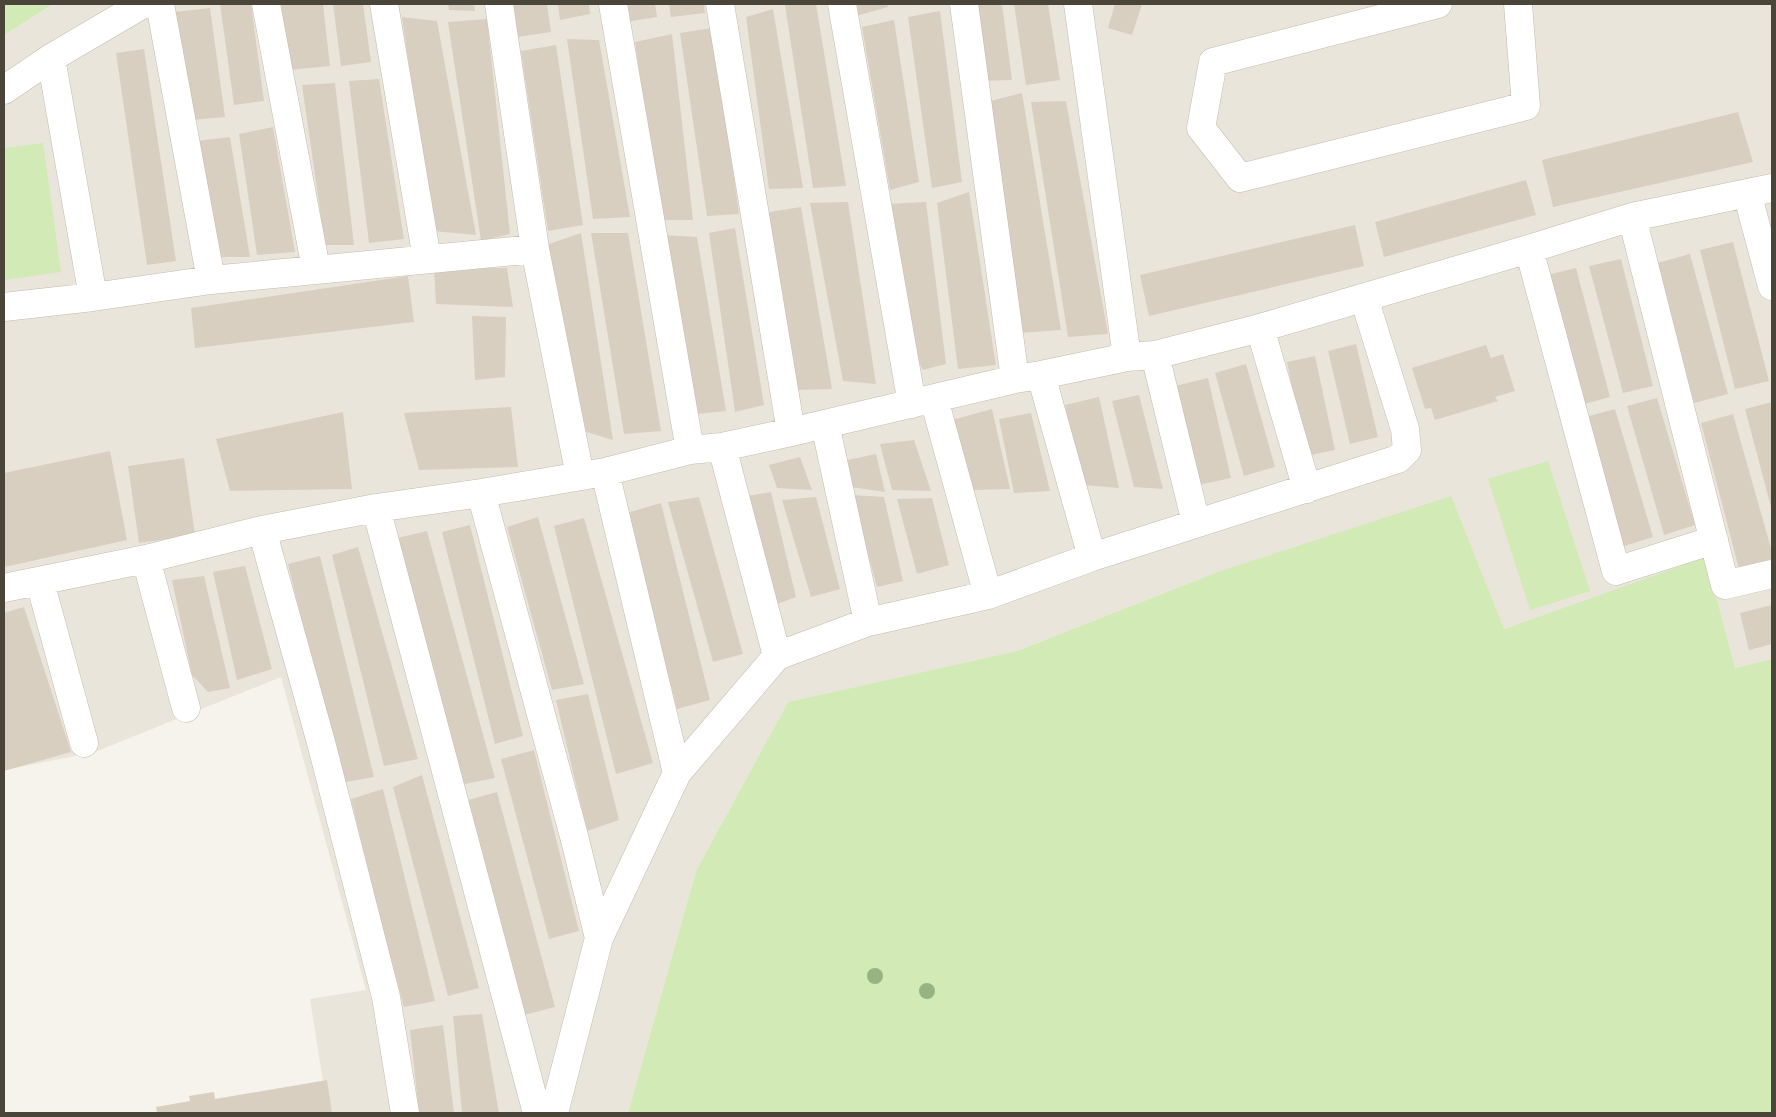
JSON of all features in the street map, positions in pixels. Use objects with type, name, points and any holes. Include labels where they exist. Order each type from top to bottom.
[{"type":"street","points":[[4,90],[51,58],[143,4]]},
{"type":"street","points":[[160,4],[211,280]]},
{"type":"street","points":[[266,4],[316,269]]},
{"type":"street","points":[[384,4],[427,259]]},
{"type":"street","points":[[499,4],[535,249],[593,474],[677,773]]},
{"type":"street","points":[[613,4],[690,450]]},
{"type":"street","points":[[720,4],[791,432]]},
{"type":"street","points":[[842,4],[923,401],[988,595]]},
{"type":"street","points":[[964,4],[1028,377],[1092,557]]},
{"type":"street","points":[[1078,4],[1128,357]]},
{"type":"street","points":[[1438,4],[1213,62],[1201,128],[1240,178],[1526,106],[1518,4]]},
{"type":"street","points":[[51,58],[93,297]]},
{"type":"street","points":[[4,588],[146,559],[262,530],[376,508],[593,474],[690,450],[722,447],[1028,377],[1128,357],[1155,355],[1260,328],[1364,298],[1529,250],[1632,217],[1760,190],[1772,286]]},
{"type":"street","points":[[1632,217],[1725,585],[1772,574]]},
{"type":"street","points":[[4,307],[93,297],[211,280],[535,249]]},
{"type":"street","points":[[1529,250],[1616,571],[1714,540]]},
{"type":"street","points":[[554,1113],[599,938],[677,773],[777,656],[868,622],[988,595],[1092,557],[1398,459],[1407,450],[1405,429],[1364,298]]},
{"type":"street","points":[[1260,328],[1307,489]]},
{"type":"street","points":[[1155,355],[1196,523]]},
{"type":"street","points":[[825,424],[868,622]]},
{"type":"street","points":[[722,447],[777,656]]},
{"type":"street","points":[[481,493],[572,827],[599,938]]},
{"type":"street","points":[[376,508],[538,1113]]},
{"type":"street","points":[[262,530],[320,737],[383,987],[404,1113]]},
{"type":"street","points":[[146,559],[186,708]]},
{"type":"street","points":[[40,582],[84,743]]},
{"type":"shaded area","points":[[53,4],[1772,4],[1772,659],[1735,668],[1706,557],[1504,629],[1215,573],[1017,651],[788,702],[696,871],[628,1113],[328,1113],[310,999],[366,990],[281,677],[95,752],[4,770],[4,35]]},
{"type":"green space","points":[[4,4],[53,4],[4,35]]},
{"type":"green space","points":[[43,143],[61,272],[4,280],[4,148]]},
{"type":"green space","points":[[1548,461],[1590,591],[1530,610],[1488,479]]},
{"type":"green space","points":[[1451,496],[1504,629],[1706,557],[1735,668],[1772,659],[1772,1113],[628,1113],[696,871],[788,702],[1017,651],[1215,573]]},
{"type":"building","points":[[220,4],[251,4],[264,101],[234,105]]},
{"type":"building","points":[[281,4],[323,4],[330,66],[289,70]]},
{"type":"building","points":[[333,4],[363,4],[371,62],[341,66]]},
{"type":"building","points":[[448,4],[474,4],[475,11],[449,10]]},
{"type":"building","points":[[513,4],[547,4],[551,32],[518,37]]},
{"type":"building","points":[[558,4],[589,4],[590,14],[560,20]]},
{"type":"building","points":[[624,4],[655,4],[657,17],[626,22]]},
{"type":"building","points":[[669,4],[704,4],[705,13],[671,17]]},
{"type":"building","points":[[816,4],[846,186],[813,188],[785,5]]},
{"type":"building","points":[[854,4],[887,4],[888,7],[856,16]]},
{"type":"building","points":[[971,4],[1002,4],[1012,80],[981,81]]},
{"type":"building","points":[[1014,4],[1048,4],[1060,80],[1026,85]]},
{"type":"building","points":[[1115,4],[1142,4],[1132,35],[1108,28]]},
{"type":"building","points":[[210,8],[225,117],[192,120],[174,12]]},
{"type":"building","points":[[773,9],[803,188],[769,189],[746,17]]},
{"type":"building","points":[[940,11],[962,182],[932,188],[908,17]]},
{"type":"building","points":[[402,17],[437,21],[476,235],[433,231]]},
{"type":"building","points":[[487,19],[510,234],[481,241],[448,22]]},
{"type":"building","points":[[894,20],[919,182],[890,190],[862,27]]},
{"type":"building","points":[[713,28],[739,214],[707,216],[680,33]]},
{"type":"building","points":[[672,34],[693,220],[661,220],[635,42]]},
{"type":"building","points":[[567,39],[599,40],[630,217],[593,219]]},
{"type":"building","points":[[556,45],[583,225],[548,231],[521,51]]},
{"type":"building","points":[[144,49],[176,261],[147,265],[116,53]]},
{"type":"building","points":[[379,79],[404,239],[369,243],[349,81]]},
{"type":"building","points":[[335,83],[354,245],[325,245],[302,85]]},
{"type":"building","points":[[1022,93],[1061,330],[1020,333],[986,102]]},
{"type":"building","points":[[1066,101],[1108,334],[1068,337],[1031,102]]},
{"type":"building","points":[[1738,112],[1753,162],[1553,207],[1542,160]]},
{"type":"building","points":[[273,127],[295,252],[257,255],[239,134]]},
{"type":"building","points":[[230,137],[250,257],[213,257],[197,141]]},
{"type":"building","points":[[1526,180],[1536,215],[1384,257],[1375,222]]},
{"type":"building","points":[[969,192],[996,365],[958,369],[937,203]]},
{"type":"building","points":[[848,202],[876,384],[843,381],[810,203]]},
{"type":"building","points":[[926,202],[946,364],[923,370],[912,350],[888,204]]},
{"type":"building","points":[[801,207],[832,389],[797,390],[769,212]]},
{"type":"building","points":[[1355,225],[1364,266],[1149,316],[1140,275]]},
{"type":"building","points":[[735,228],[764,405],[735,412],[709,233]]},
{"type":"building","points":[[581,233],[613,440],[583,431],[546,245]]},
{"type":"building","points":[[591,233],[628,233],[661,431],[624,434]]},
{"type":"building","points":[[663,235],[697,237],[726,411],[696,414]]},
{"type":"building","points":[[1733,242],[1769,381],[1735,389],[1700,250]]},
{"type":"building","points":[[1690,254],[1728,394],[1694,403],[1658,263]]},
{"type":"building","points":[[1621,259],[1653,386],[1623,393],[1589,266]]},
{"type":"building","points":[[507,268],[513,307],[436,304],[434,269]]},
{"type":"building","points":[[1576,268],[1610,397],[1581,405],[1547,275]]},
{"type":"building","points":[[408,276],[414,322],[195,348],[191,308]]},
{"type":"building","points":[[472,316],[506,317],[505,377],[475,380]]},
{"type":"building","points":[[1356,344],[1378,437],[1350,444],[1328,351]]},
{"type":"building","points":[[1486,345],[1491,358],[1503,354],[1515,391],[1495,397],[1498,401],[1435,420],[1431,408],[1425,409],[1412,368]]},
{"type":"building","points":[[1315,356],[1335,450],[1306,456],[1287,362]]},
{"type":"building","points":[[1246,364],[1275,467],[1244,476],[1215,373]]},
{"type":"building","points":[[1208,378],[1231,478],[1198,485],[1175,386]]},
{"type":"building","points":[[1139,395],[1163,489],[1134,487],[1112,401]]},
{"type":"building","points":[[1099,397],[1119,488],[1083,485],[1065,405]]},
{"type":"building","points":[[1657,398],[1695,525],[1664,535],[1627,406]]},
{"type":"building","points":[[1772,402],[1772,511],[1745,409]]},
{"type":"building","points":[[511,407],[518,467],[419,470],[404,413]]},
{"type":"building","points":[[992,409],[1010,489],[973,490],[952,420]]},
{"type":"building","points":[[1615,409],[1653,537],[1621,547],[1585,417]]},
{"type":"building","points":[[343,412],[352,489],[230,491],[216,439]]},
{"type":"building","points":[[1031,413],[1050,491],[1014,493],[999,419]]},
{"type":"building","points":[[1733,414],[1772,552],[1772,561],[1739,569],[1701,423]]},
{"type":"building","points":[[914,440],[931,491],[892,490],[880,444]]},
{"type":"building","points":[[110,451],[127,540],[4,567],[4,473]]},
{"type":"building","points":[[876,454],[885,492],[851,487],[843,461]]},
{"type":"building","points":[[800,457],[812,490],[777,488],[769,465]]},
{"type":"building","points":[[184,458],[195,535],[139,543],[128,466]]},
{"type":"building","points":[[771,492],[796,597],[769,607],[740,497]]},
{"type":"building","points":[[852,495],[884,497],[903,581],[877,587]]},
{"type":"building","points":[[699,497],[743,654],[713,662],[668,502]]},
{"type":"building","points":[[816,497],[840,589],[811,597],[782,500]]},
{"type":"building","points":[[932,498],[949,565],[917,574],[897,499]]},
{"type":"building","points":[[661,503],[710,700],[677,709],[627,513]]},
{"type":"building","points":[[538,517],[584,684],[552,690],[507,527]]},
{"type":"building","points":[[584,518],[653,763],[616,774],[554,526]]},
{"type":"building","points":[[470,525],[523,736],[495,744],[442,532]]},
{"type":"building","points":[[427,531],[495,778],[460,785],[397,538]]},
{"type":"building","points":[[358,547],[418,759],[384,766],[332,555]]},
{"type":"building","points":[[320,556],[374,777],[341,783],[288,564]]},
{"type":"building","points":[[245,566],[272,669],[237,680],[213,572]]},
{"type":"building","points":[[204,576],[230,688],[208,692],[192,675],[172,580]]},
{"type":"building","points":[[1772,605],[1772,644],[1749,650],[1740,613]]},
{"type":"building","points":[[24,607],[71,752],[4,771],[4,613]]},
{"type":"building","points":[[588,694],[619,820],[587,831],[556,700]]},
{"type":"building","points":[[534,750],[579,931],[549,939],[501,759]]},
{"type":"building","points":[[422,775],[479,988],[448,996],[393,787]]},
{"type":"building","points":[[383,789],[435,1001],[404,1007],[351,799]]},
{"type":"building","points":[[497,792],[555,1007],[524,1015],[468,800]]},
{"type":"building","points":[[482,1014],[499,1113],[462,1113],[453,1016]]},
{"type":"building","points":[[443,1025],[454,1113],[419,1113],[410,1030]]},
{"type":"building","points":[[327,1080],[332,1113],[157,1113],[156,1107],[190,1101],[189,1096],[214,1092],[215,1099]]}]
